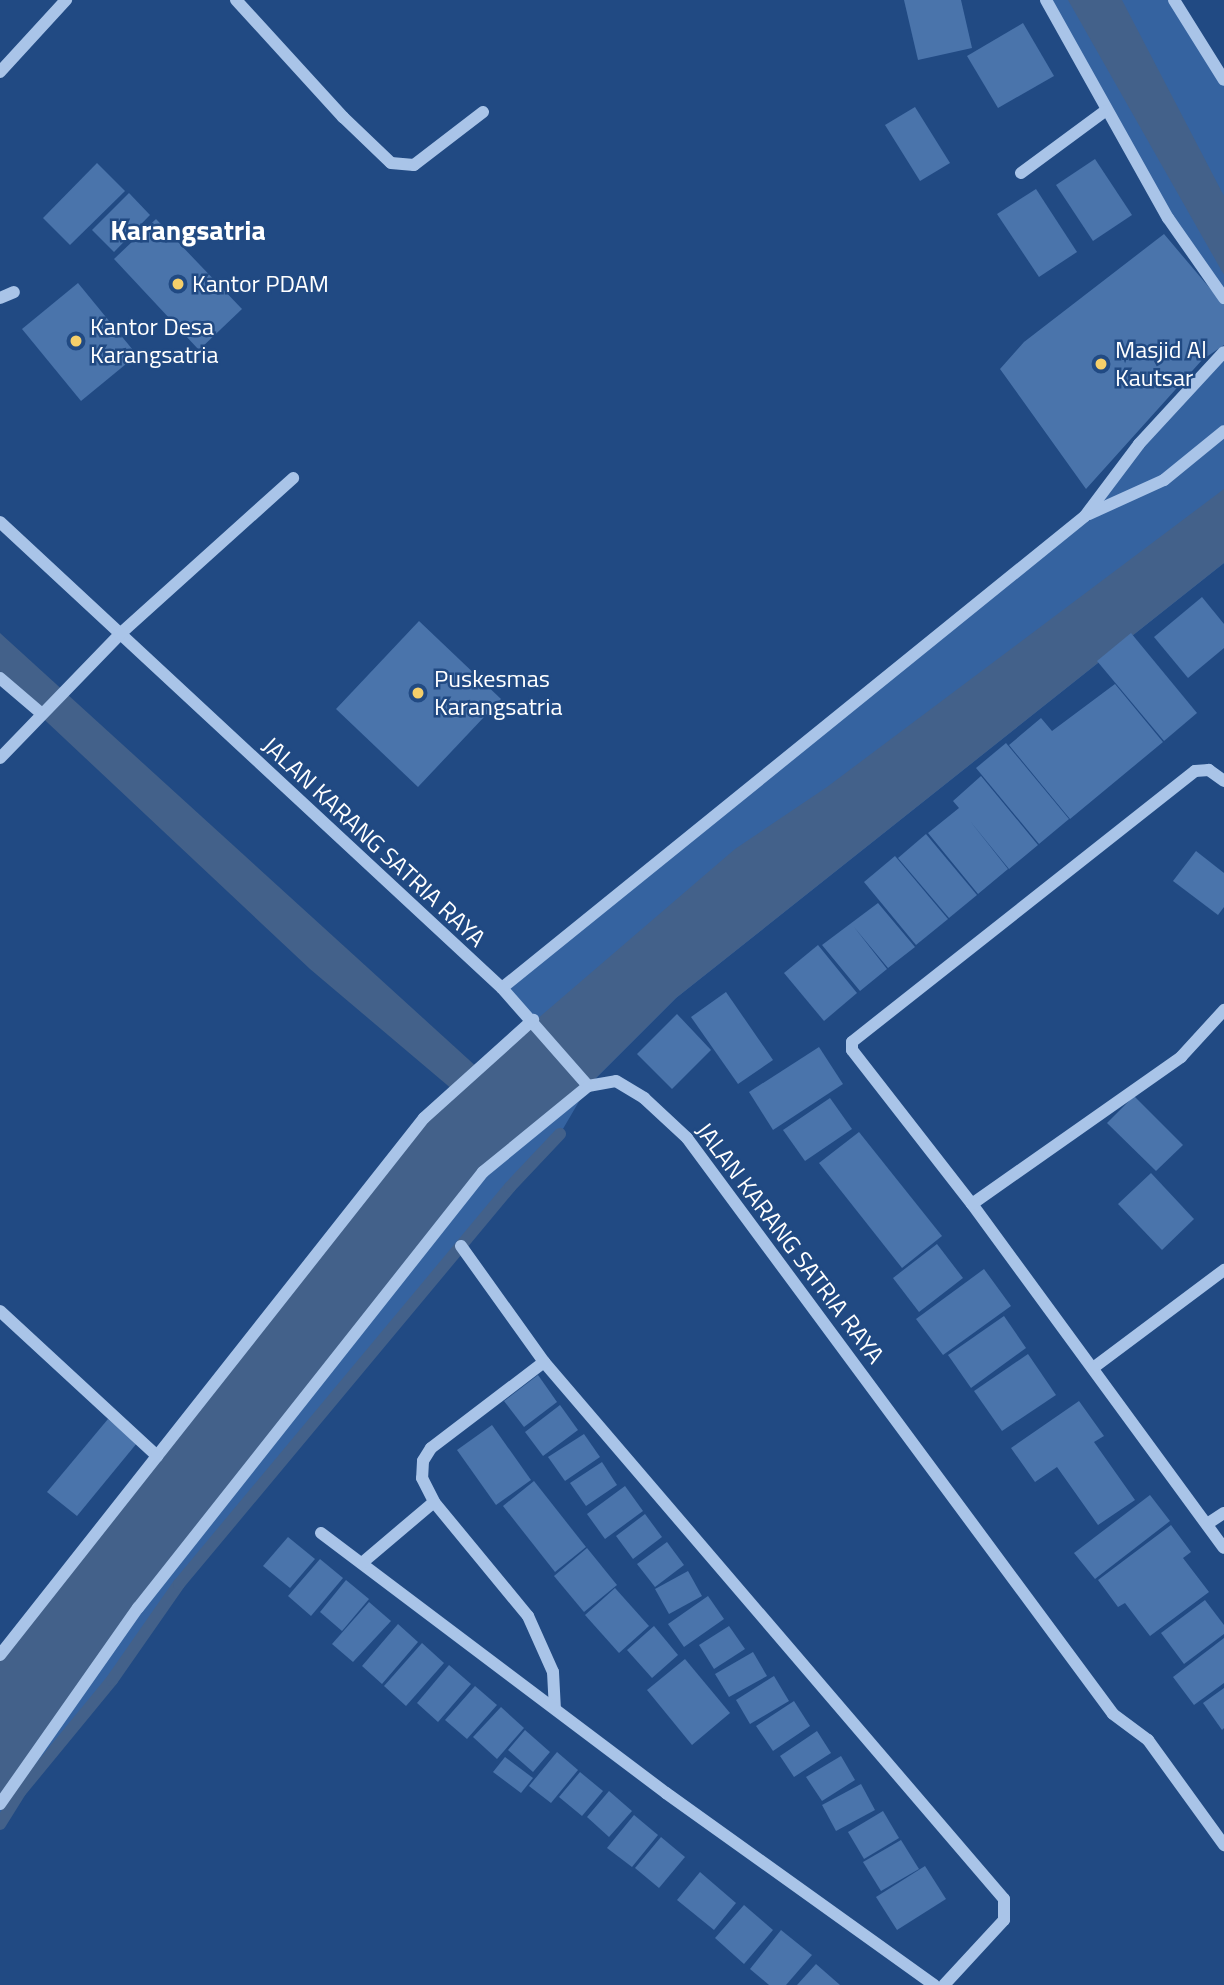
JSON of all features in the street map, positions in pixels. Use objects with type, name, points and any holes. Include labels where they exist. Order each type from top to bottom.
[{"type":"street","points":[[0,72],[66,0]]},
{"type":"street","points":[[236,0],[343,117],[391,163],[414,165],[483,112]]},
{"type":"street","points":[[1046,0],[1105,111],[1168,218],[1224,298]]},
{"type":"street","points":[[1174,0],[1224,80]]},
{"type":"street","points":[[1021,173],[1105,111]]},
{"type":"street","points":[[0,298],[14,292]]},
{"type":"street","points":[[502,988],[1085,516],[1139,444],[1224,352]]},
{"type":"street","points":[[1085,516],[1164,480],[1224,431]]},
{"type":"street","points":[[0,758],[120,634],[293,478]]},
{"type":"street","name":"JALAN KARANG SATRIA RAYA","points":[[0,522],[502,988],[533,1020],[588,1086],[616,1081],[644,1098],[687,1138],[1113,1714],[1148,1740],[1224,1845]]},
{"type":"street","points":[[0,678],[42,715]]},
{"type":"street","points":[[1224,781],[1209,770],[1195,771],[852,1042],[852,1051],[972,1204],[1224,1548]]},
{"type":"street","points":[[972,1204],[1181,1058],[1224,1010]]},
{"type":"street","points":[[0,1655],[424,1118],[533,1020]]},
{"type":"street","points":[[0,1804],[138,1608],[483,1172],[588,1086]]},
{"type":"street","points":[[461,1246],[544,1362],[1004,1899],[1004,1920],[944,1985]]},
{"type":"street","points":[[1093,1368],[1224,1270]]},
{"type":"street","points":[[0,1311],[157,1456]]},
{"type":"street","points":[[544,1362],[431,1448],[423,1461],[422,1478],[434,1503],[528,1616],[553,1672],[555,1707]]},
{"type":"street","points":[[362,1563],[434,1503]]},
{"type":"street","points":[[1207,1524],[1224,1513]]},
{"type":"street","points":[[321,1533],[666,1793],[934,1985]]},
{"type":"shaded area","points":[[1046,0],[1174,0],[1224,80],[1224,298],[1201,267]]},
{"type":"shaded area","points":[[1068,0],[1122,0],[1224,196],[1224,275]]},
{"type":"shaded area","points":[[1224,352],[1224,563],[676,998],[588,1086],[502,988],[1085,516]]},
{"type":"shaded area","points":[[1224,489],[1224,563],[676,998],[588,1086],[483,1172],[272,1435],[0,1804],[0,1655],[453,1090],[310,969],[0,678],[0,633],[479,1069],[735,849],[827,787]]},
{"type":"shaded area","points":[[588,1086],[560,1134],[510,1187],[179,1584],[112,1680],[20,1792],[0,1824],[0,1804],[138,1608],[483,1172]]},
{"type":"building","points":[[904,0],[961,0],[972,48],[918,60]]},
{"type":"building","points":[[1023,23],[1054,76],[998,108],[967,56]]},
{"type":"building","points":[[915,107],[950,163],[920,181],[885,125]]},
{"type":"building","points":[[1095,159],[1132,215],[1093,241],[1056,185]]},
{"type":"building","points":[[97,163],[125,191],[70,245],[43,218]]},
{"type":"building","points":[[1036,189],[1077,252],[1039,277],[997,214]]},
{"type":"building","points":[[129,193],[150,215],[114,252],[92,230]]},
{"type":"building","name":"Kantor PDAM","points":[[156,219],[242,309],[199,350],[114,259]]},
{"type":"building","name":"Masjid Al Kautsar","points":[[1164,234],[1224,305],[1224,345],[1202,360],[1086,489],[1000,369],[1024,342]]},
{"type":"building","points":[[78,283],[137,355],[81,401],[22,329]]},
{"type":"building","points":[[1202,597],[1224,624],[1224,648],[1188,678],[1154,637]]},
{"type":"building","points":[[419,621],[501,699],[418,787],[336,709]]},
{"type":"building","points":[[1131,633],[1197,713],[1164,741],[1097,661]]},
{"type":"building","points":[[1115,684],[1163,742],[1070,819],[1009,745],[1041,718],[1052,731]]},
{"type":"building","points":[[1006,743],[1069,819],[1039,844],[976,768]]},
{"type":"building","points":[[981,776],[1038,845],[1009,869],[970,821],[1008,869],[978,894],[928,833],[959,808],[953,801]]},
{"type":"building","points":[[926,834],[977,895],[949,918],[898,858]]},
{"type":"building","points":[[1196,851],[1224,873],[1224,907],[1218,915],[1173,881]]},
{"type":"building","points":[[895,856],[948,919],[916,945],[864,882]]},
{"type":"building","points":[[878,903],[915,947],[888,968],[854,927],[887,969],[860,991],[822,945]]},
{"type":"building","points":[[818,945],[857,993],[824,1021],[784,973]]},
{"type":"building","points":[[726,992],[773,1060],[738,1084],[691,1017]]},
{"type":"building","points":[[677,1014],[711,1050],[672,1089],[637,1054]]},
{"type":"building","points":[[819,1047],[843,1084],[773,1130],[749,1092]]},
{"type":"building","points":[[1134,1096],[1183,1145],[1156,1171],[1107,1123]]},
{"type":"building","points":[[830,1098],[852,1129],[805,1161],[783,1130]]},
{"type":"building","points":[[859,1132],[942,1236],[902,1268],[819,1163]]},
{"type":"building","points":[[1151,1173],[1194,1219],[1162,1250],[1118,1204]]},
{"type":"building","points":[[937,1244],[963,1278],[919,1312],[893,1278]]},
{"type":"building","points":[[984,1269],[1011,1306],[943,1355],[916,1319]]},
{"type":"building","points":[[1004,1316],[1026,1348],[971,1388],[948,1355]]},
{"type":"building","points":[[1028,1354],[1056,1395],[1002,1431],[974,1391]]},
{"type":"building","points":[[538,1375],[557,1402],[524,1427],[504,1401]]},
{"type":"building","points":[[1079,1401],[1104,1436],[1094,1442],[1135,1500],[1098,1525],[1057,1467],[1035,1482],[1011,1448]]},
{"type":"building","points":[[560,1405],[578,1430],[543,1456],[525,1432]]},
{"type":"building","points":[[108,1419],[137,1443],[77,1516],[47,1492]]},
{"type":"building","points":[[492,1425],[531,1480],[496,1505],[457,1450]]},
{"type":"building","points":[[584,1434],[600,1457],[565,1481],[548,1457]]},
{"type":"building","points":[[602,1462],[617,1485],[586,1506],[570,1483]]},
{"type":"building","points":[[534,1481],[586,1547],[555,1572],[503,1506]]},
{"type":"building","points":[[625,1486],[643,1511],[605,1539],[587,1514]]},
{"type":"building","points":[[1150,1495],[1170,1521],[1095,1579],[1074,1553]]},
{"type":"building","points":[[645,1514],[662,1537],[633,1559],[616,1536]]},
{"type":"building","points":[[1171,1525],[1191,1552],[1183,1558],[1209,1592],[1150,1636],[1125,1603],[1118,1607],[1098,1580]]},
{"type":"building","points":[[288,1537],[315,1559],[290,1588],[263,1566]]},
{"type":"building","points":[[667,1542],[684,1565],[655,1587],[637,1564]]},
{"type":"building","points":[[587,1548],[617,1585],[584,1612],[554,1576]]},
{"type":"building","points":[[320,1559],[343,1578],[311,1616],[288,1596]]},
{"type":"building","points":[[688,1571],[702,1596],[669,1614],[655,1589]]},
{"type":"building","points":[[346,1580],[369,1599],[342,1631],[320,1612]]},
{"type":"building","points":[[615,1588],[649,1626],[619,1653],[585,1615]]},
{"type":"building","points":[[708,1596],[724,1619],[684,1647],[668,1624]]},
{"type":"building","points":[[1205,1600],[1224,1625],[1224,1634],[1184,1664],[1161,1633]]},
{"type":"building","points":[[369,1602],[391,1621],[353,1662],[332,1644]]},
{"type":"building","points":[[398,1624],[418,1642],[382,1684],[362,1666]]},
{"type":"building","points":[[654,1626],[678,1655],[652,1678],[627,1650]]},
{"type":"building","points":[[729,1626],[745,1649],[714,1669],[699,1645]]},
{"type":"building","points":[[1224,1638],[1224,1683],[1194,1705],[1173,1677]]},
{"type":"building","points":[[422,1643],[444,1663],[406,1706],[384,1686]]},
{"type":"building","points":[[753,1652],[767,1676],[729,1697],[715,1674]]},
{"type":"building","points":[[685,1659],[730,1713],[692,1745],[647,1690]]},
{"type":"building","points":[[449,1665],[471,1684],[438,1722],[417,1703]]},
{"type":"building","points":[[774,1676],[789,1701],[750,1724],[736,1700]]},
{"type":"building","points":[[475,1686],[497,1705],[467,1739],[445,1720]]},
{"type":"building","points":[[1224,1688],[1224,1728],[1222,1730],[1203,1703]]},
{"type":"building","points":[[794,1701],[810,1726],[773,1751],[756,1726]]},
{"type":"building","points":[[501,1707],[524,1728],[497,1759],[473,1737]]},
{"type":"building","points":[[525,1730],[550,1752],[533,1772],[508,1750]]},
{"type":"building","points":[[817,1731],[831,1753],[794,1777],[780,1756]]},
{"type":"building","points":[[557,1752],[578,1770],[551,1803],[529,1786]]},
{"type":"building","points":[[841,1756],[855,1780],[822,1801],[806,1777]]},
{"type":"building","points":[[505,1757],[533,1778],[521,1793],[493,1772]]},
{"type":"building","points":[[580,1772],[603,1791],[582,1816],[559,1797]]},
{"type":"building","points":[[861,1784],[875,1810],[836,1831],[822,1805]]},
{"type":"building","points":[[609,1791],[632,1811],[609,1837],[587,1817]]},
{"type":"building","points":[[883,1811],[899,1838],[864,1859],[848,1832]]},
{"type":"building","points":[[634,1815],[658,1835],[632,1867],[607,1848]]},
{"type":"building","points":[[661,1837],[685,1857],[659,1888],[635,1868]]},
{"type":"building","points":[[901,1840],[919,1869],[881,1891],[863,1862]]},
{"type":"building","points":[[925,1866],[946,1899],[897,1930],[876,1897]]},
{"type":"building","points":[[700,1872],[736,1903],[714,1930],[677,1900]]},
{"type":"building","points":[[744,1905],[773,1930],[744,1964],[715,1938]]},
{"type":"building","points":[[781,1930],[812,1955],[786,1985],[769,1985],[750,1969]]},
{"type":"building","points":[[816,1964],[840,1985],[797,1985]]},
{"type":"waterway","points":[[0,1824],[20,1792],[112,1680],[179,1584],[510,1187],[560,1134]]},
{"type":"place","name":"Kantor PDAM","points":[[178,284]]},
{"type":"place","name":"Kantor Desa Karangsatria","points":[[76,341]]},
{"type":"place","name":"Masjid Al Kautsar","points":[[1101,364]]},
{"type":"place","name":"Puskesmas Karangsatria","points":[[418,693]]},
{"type":"district","name":"Karangsatria","points":[[188,230]]}]
